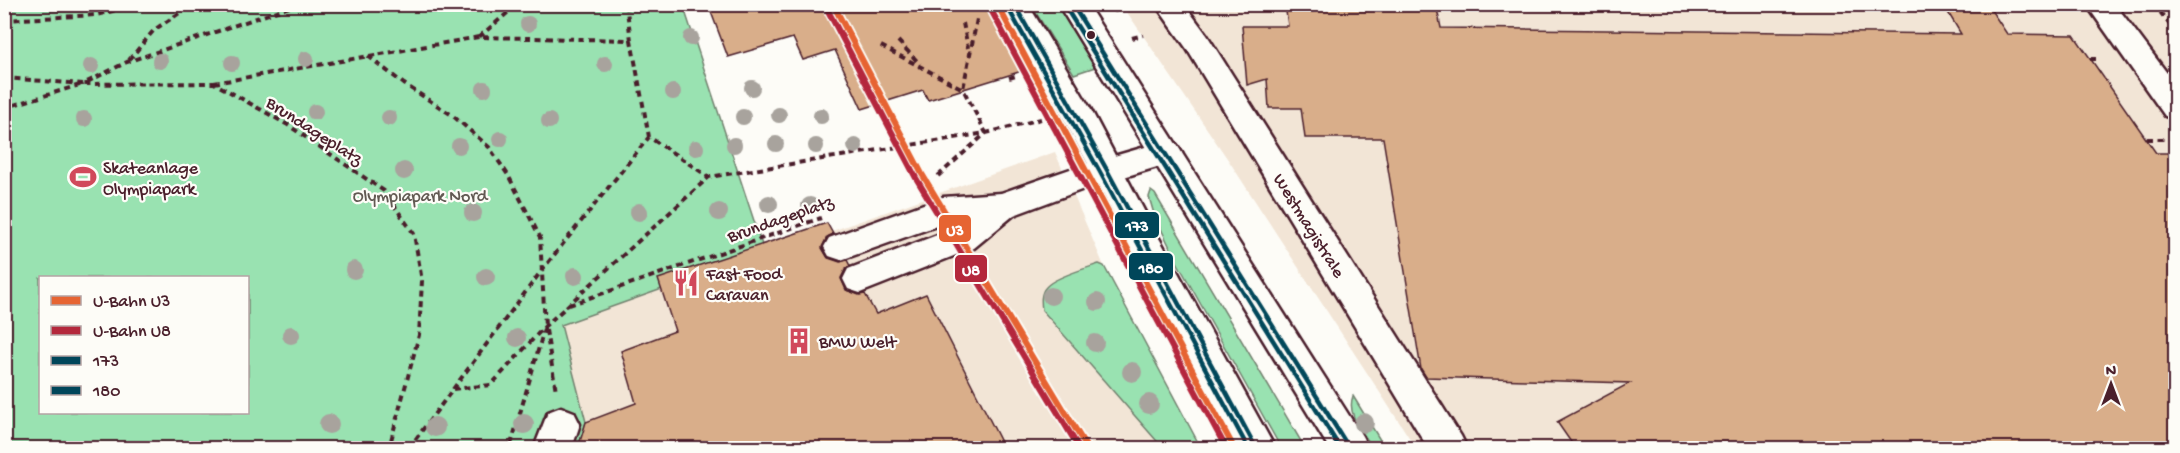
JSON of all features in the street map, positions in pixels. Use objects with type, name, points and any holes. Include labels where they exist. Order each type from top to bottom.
[{"type":"main road","points":[[1014,4],[1070,99],[1256,448]]},
{"type":"main road","points":[[1072,4],[1348,448]]},
{"type":"main road","name":"Westmagistrale","points":[[1169,4],[1197,42],[1448,448]]},
{"type":"main road","points":[[2100,4],[2175,108]]},
{"type":"main road","points":[[840,247],[943,210],[1002,206],[1076,179],[1166,153]]},
{"type":"main road","points":[[860,279],[962,239],[1002,206]]},
{"type":"path","points":[[4,20],[96,15],[142,4]]},
{"type":"path","points":[[127,62],[154,30],[193,4]]},
{"type":"path","name":"Brundageplatz","points":[[4,108],[82,84],[127,62],[298,4]]},
{"type":"path","points":[[479,37],[518,4]]},
{"type":"path","points":[[626,4],[649,137],[709,177],[986,133],[1045,118]]},
{"type":"path","points":[[2154,4],[2175,33]]},
{"type":"path","points":[[1113,11],[1125,8]]},
{"type":"path","points":[[963,90],[977,19]]},
{"type":"path","points":[[963,23],[969,52]]},
{"type":"path","name":"Brundageplatz","points":[[4,78],[82,84],[214,82],[479,37],[631,40]]},
{"type":"path","points":[[898,41],[922,67]]},
{"type":"path","points":[[881,46],[963,90],[986,133]]},
{"type":"path","points":[[368,56],[404,84],[452,115],[489,147],[508,175],[540,237],[545,326],[557,436]]},
{"type":"path","name":"Brundageplatz","points":[[214,82],[288,125],[384,191],[414,234],[422,281],[419,335],[389,448]]},
{"type":"path","points":[[937,177],[986,133]]},
{"type":"path","points":[[409,448],[542,270],[649,137]]},
{"type":"path","points":[[2146,139],[2175,139]]},
{"type":"path","name":"Brundageplatz","points":[[453,389],[491,385],[545,326],[709,177]]},
{"type":"path","name":"Brundageplatz","points":[[569,305],[825,217]]},
{"type":"path","points":[[510,448],[545,326]]},
{"type":"shaded area","points":[[1122,5],[2175,5],[2175,448],[1416,448],[1229,161]]},
{"type":"shaded area","points":[[1055,152],[1104,266],[1201,448],[578,448],[586,422],[561,325],[661,290],[659,279],[828,223],[832,231]]},
{"type":"green space","name":"Olympiapark Nord","points":[[4,5],[683,5],[762,245],[662,289],[561,325],[586,422],[578,448],[5,448]]},
{"type":"green space","points":[[1031,5],[1057,5],[1095,67],[1074,74]]},
{"type":"green space","points":[[1151,191],[1155,194],[1305,448],[1281,448],[1176,260],[1154,214],[1149,197]]},
{"type":"green space","points":[[1099,264],[1104,266],[1201,448],[1163,448],[1042,310],[1042,295],[1050,283]]},
{"type":"green space","points":[[1353,396],[1385,448],[1373,448],[1360,430],[1352,410]]},
{"type":"building","points":[[708,4],[983,4],[1022,71],[928,100],[923,90],[862,109],[835,50],[803,60],[793,38],[728,57]]},
{"type":"building","points":[[1285,4],[1436,4],[1441,28],[1961,34],[1943,4],[1987,4],[2007,34],[2074,35],[2156,153],[2175,153],[2175,448],[1575,448],[1557,422],[1630,383],[1426,377],[1421,369],[1383,138],[1305,138],[1301,108],[1269,108],[1267,79],[1247,85],[1242,26],[1288,26]]},
{"type":"building","name":"BMW Welt","points":[[827,223],[833,234],[827,237],[822,248],[828,258],[840,262],[847,260],[850,266],[846,268],[841,278],[846,290],[859,295],[865,294],[876,314],[926,294],[1004,448],[578,448],[586,422],[636,403],[621,351],[675,331],[658,279]]},
{"type":"metro line","name":"U3","points":[[833,4],[922,174],[1087,448]]},
{"type":"metro line","name":"U3","points":[[997,4],[1234,448]]},
{"type":"metro line","name":"U8","points":[[826,7],[916,178],[1079,448]]},
{"type":"metro line","name":"U8","points":[[990,8],[1226,448]]},
{"type":"transit line","name":"173","points":[[1014,4],[1107,170],[1256,448]]},
{"type":"transit line","name":"173","points":[[1072,4],[1349,448]]},
{"type":"transit line","name":"180","points":[[1008,8],[1100,172],[1248,448]]},
{"type":"transit line","name":"180","points":[[1066,8],[1340,448]]},
{"type":"place","name":"Skateanlage Olympiapark","points":[[83,177]]},
{"type":"place","name":"Fast Food Caravan","points":[[686,283]]},
{"type":"place","name":"BMW Welt","points":[[799,341]]}]
